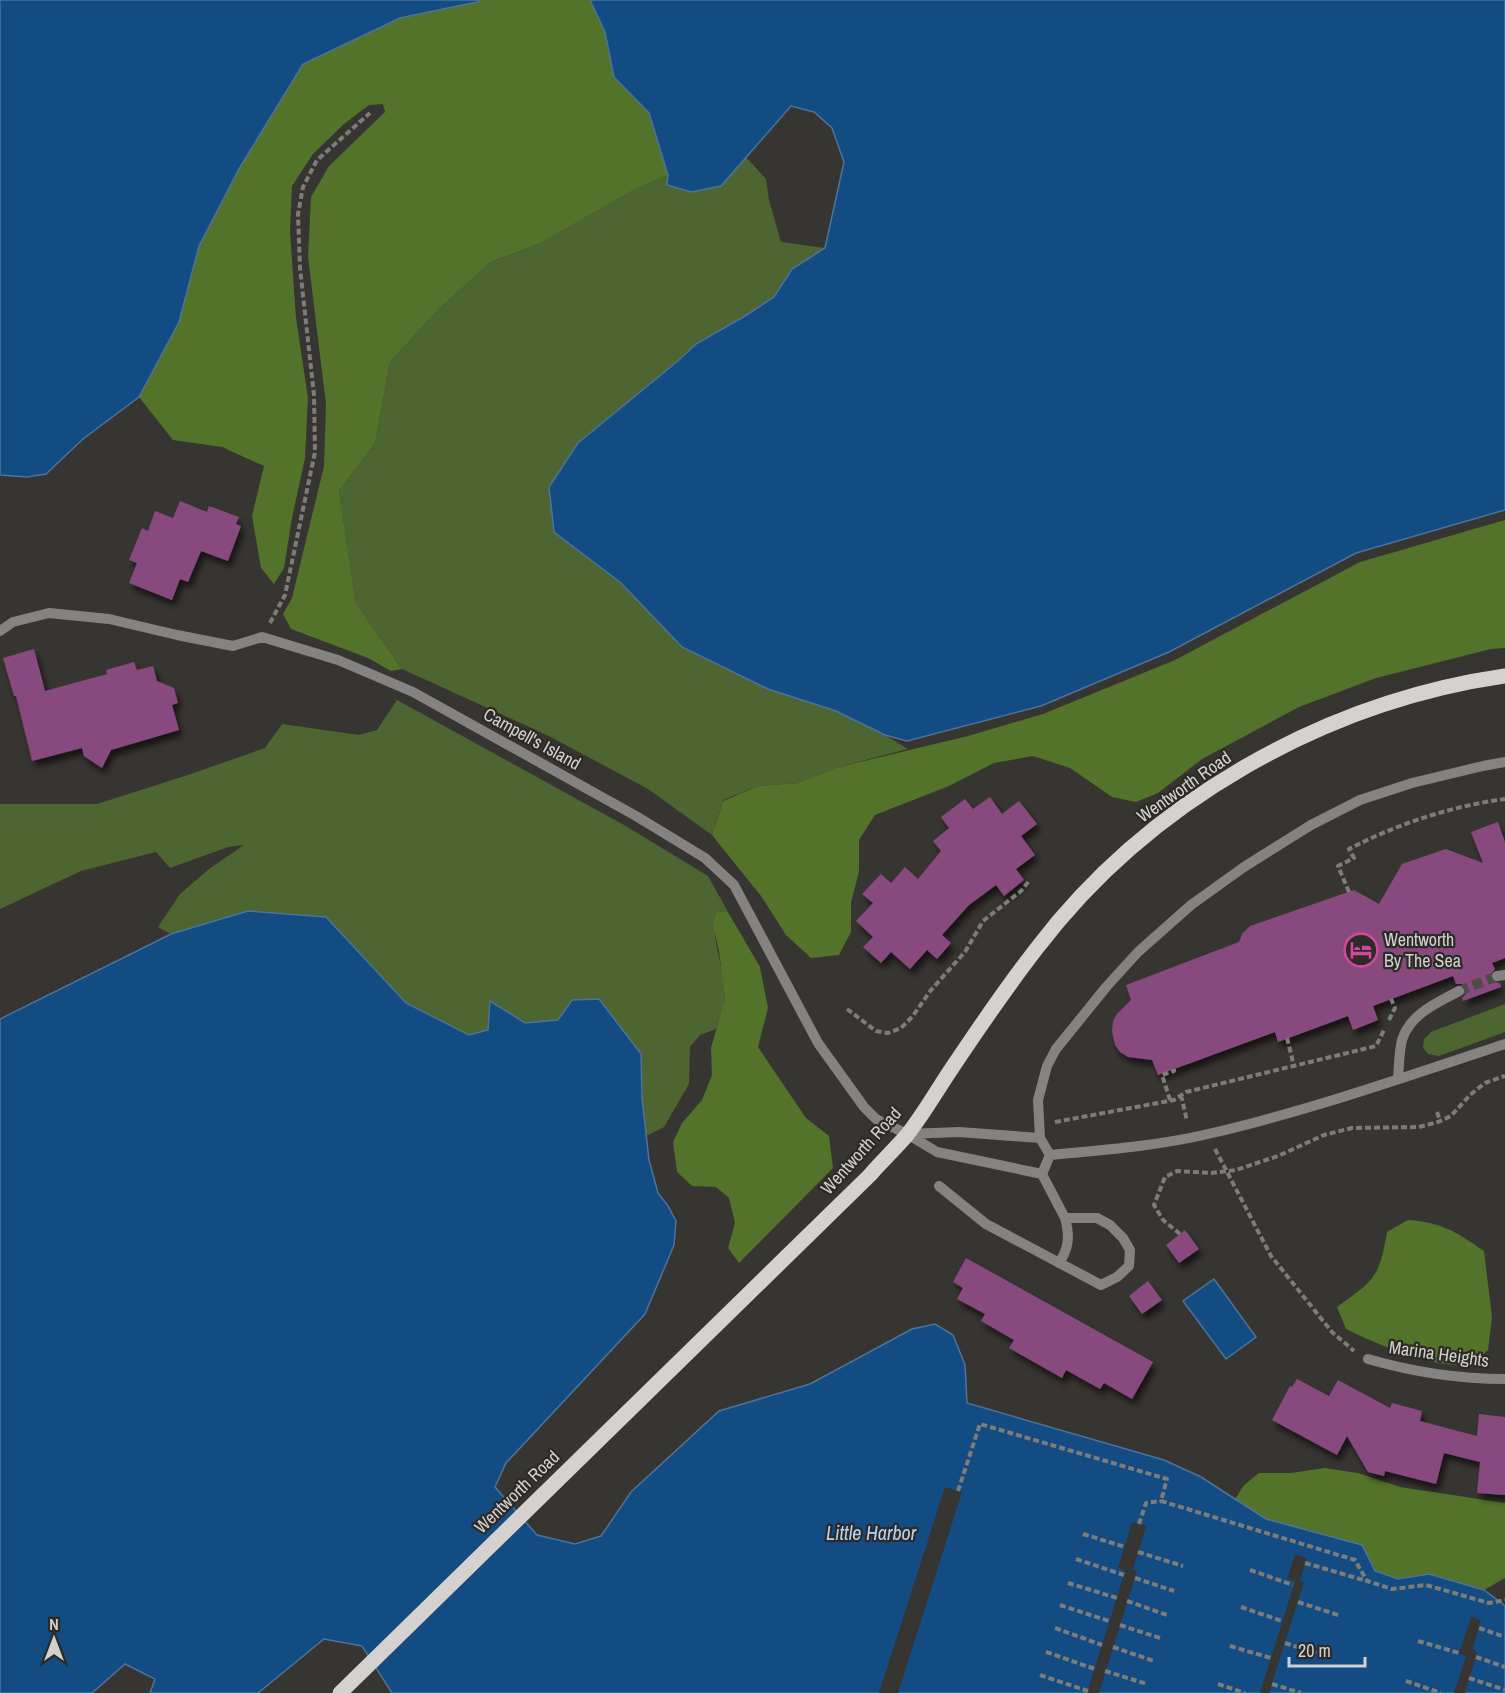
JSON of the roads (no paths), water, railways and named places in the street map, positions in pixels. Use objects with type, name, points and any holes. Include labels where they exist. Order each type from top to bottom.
[{"type":"main road","name":"Wentworth Road","points":[[342,1692],[830,1215],[907,1134],[987,1016],[1038,946],[1076,901],[1118,860],[1163,822],[1212,788],[1263,757],[1317,730],[1372,709],[1429,692],[1505,676]]},
{"type":"street","name":"Campell's Island","points":[[0,631],[13,622],[49,613],[109,618],[233,646],[262,637],[338,660],[412,692],[636,816],[705,858],[734,885],[828,1058],[864,1107],[876,1119],[937,1152],[1042,1174]]},
{"type":"street","points":[[1050,1155],[1040,1138],[1038,1100],[1047,1066],[1056,1049],[1138,952],[1191,905],[1244,867],[1311,825],[1360,800],[1412,783],[1483,765],[1505,762]]},
{"type":"street","points":[[1398,1078],[1402,1040],[1410,1026],[1423,1011],[1459,991]]},
{"type":"street","points":[[1050,1155],[1111,1149],[1207,1134],[1363,1090],[1505,1044]]},
{"type":"street","points":[[907,1134],[959,1132],[1040,1138]]},
{"type":"street","points":[[1050,1155],[1042,1174],[1065,1218],[1069,1239],[1066,1252],[1059,1263]]},
{"type":"street","points":[[939,1186],[986,1224],[1101,1285],[1118,1277],[1129,1266],[1130,1250],[1123,1238],[1110,1225],[1097,1218],[1065,1218]]},
{"type":"street","name":"Marina Heights","points":[[1368,1359],[1447,1376],[1505,1379]]},
{"type":"water","points":[[0,0],[480,0],[400,18],[303,64],[240,167],[199,246],[179,322],[139,397],[83,439],[46,474],[27,477],[0,475]]},
{"type":"water","points":[[590,0],[1505,0],[1505,510],[1356,553],[1169,652],[1041,706],[907,741],[885,735],[836,711],[768,689],[682,647],[621,583],[554,532],[549,487],[578,443],[696,344],[774,297],[792,269],[825,248],[844,162],[832,128],[814,112],[791,106],[721,186],[691,192],[667,185],[668,175],[649,113],[614,77],[605,32]]},
{"type":"water","name":"Little Harbor","points":[[248,911],[326,917],[406,1003],[469,1035],[488,1030],[490,1001],[525,1023],[558,1020],[572,1000],[599,999],[641,1054],[642,1098],[649,1160],[658,1193],[676,1221],[674,1245],[645,1314],[506,1463],[495,1487],[537,1535],[575,1544],[601,1536],[631,1492],[719,1411],[810,1384],[912,1329],[935,1324],[953,1335],[965,1365],[967,1403],[1164,1460],[1201,1477],[1266,1519],[1362,1545],[1375,1571],[1398,1579],[1429,1574],[1484,1590],[1505,1606],[1505,1693],[392,1693],[362,1646],[324,1639],[258,1693],[150,1693],[155,1679],[125,1664],[92,1693],[0,1693],[0,1019],[171,934]]},
{"type":"water","points":[[1214,1279],[1256,1337],[1226,1359],[1183,1301]]},
{"type":"tunnel","points":[[1459,991],[1497,976]]},
{"type":"place","name":"Wentworth By The Sea","points":[[1361,950]]}]
